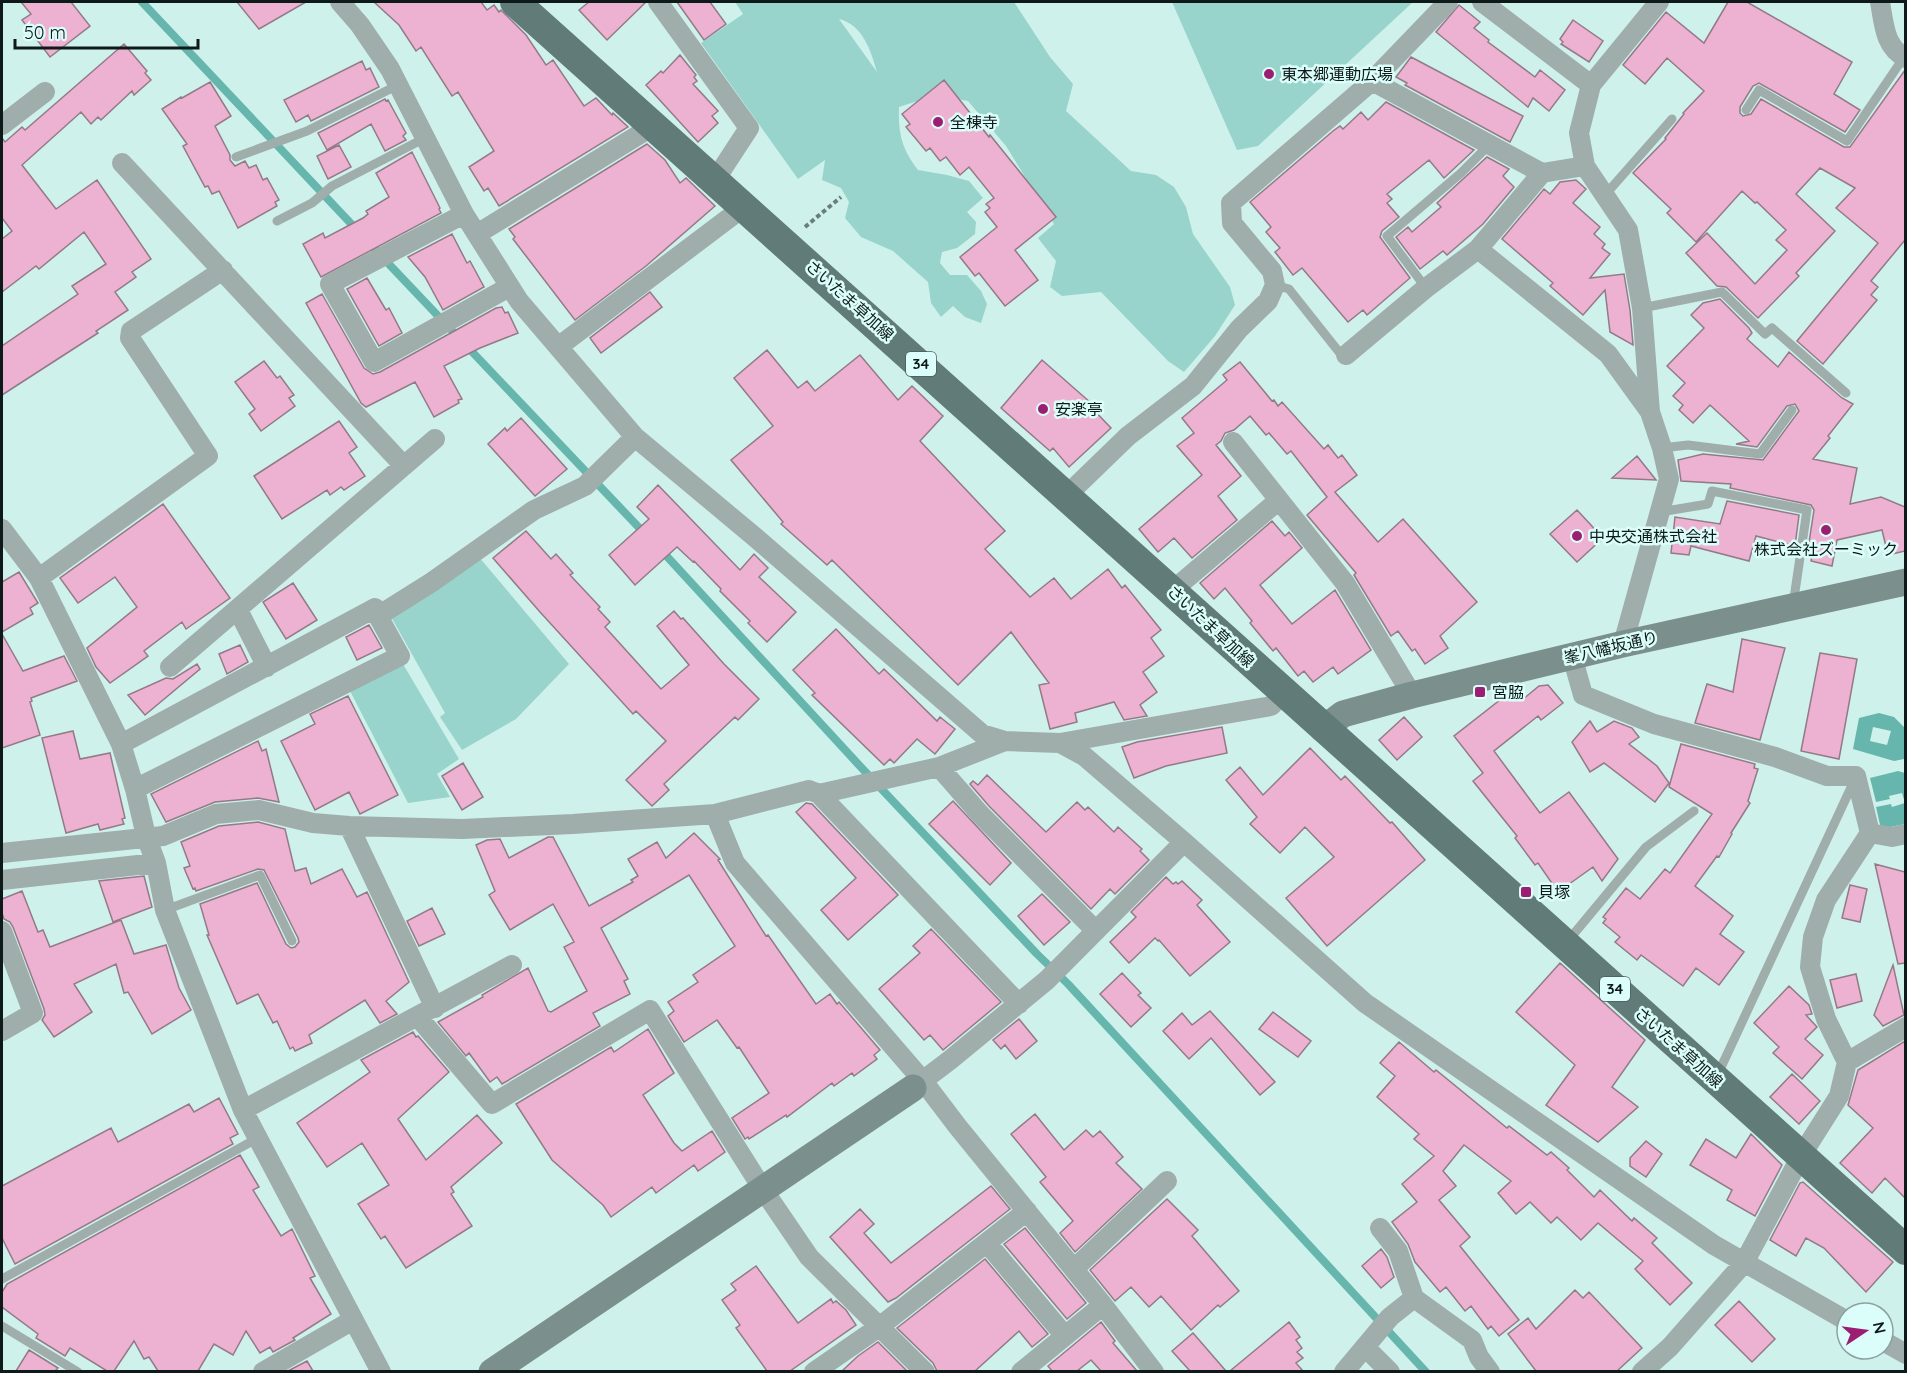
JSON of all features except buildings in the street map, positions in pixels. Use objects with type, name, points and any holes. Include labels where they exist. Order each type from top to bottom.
[{"type":"main road","name":"さいたま草加線","points":[[515,2],[1173,590],[1323,729],[1566,944],[1905,1250]]},
{"type":"street","points":[[339,2],[366,34],[390,69],[464,214],[509,287],[634,437],[756,538],[982,734],[1005,741],[1060,743],[1270,706],[1284,693]]},
{"type":"street","points":[[658,2],[749,128],[715,180]]},
{"type":"street","points":[[1066,496],[1128,436],[1192,386],[1239,329],[1268,301],[1275,285],[1272,271],[1232,223],[1231,203],[1372,81],[1448,2]]},
{"type":"street","points":[[1482,2],[1591,85]]},
{"type":"street","points":[[1623,644],[1669,479],[1650,412],[1642,308],[1629,230],[1585,166],[1579,133],[1591,85],[1659,2]]},
{"type":"street","points":[[1880,2],[1888,42],[1898,54],[1905,57]]},
{"type":"street","points":[[1372,81],[1542,174]]},
{"type":"street","points":[[2,124],[45,92]]},
{"type":"street","points":[[477,234],[653,126]]},
{"type":"street","points":[[122,162],[404,466]]},
{"type":"street","points":[[1346,355],[1426,288],[1478,249],[1542,174],[1585,166]]},
{"type":"street","points":[[558,346],[745,206]]},
{"type":"street","points":[[464,214],[330,285],[374,362],[509,287]]},
{"type":"street","points":[[1478,249],[1608,354],[1650,412]]},
{"type":"street","points":[[39,578],[208,456],[130,338],[131,331],[223,270]]},
{"type":"street","points":[[378,616],[432,582],[534,510],[585,486],[634,437]]},
{"type":"street","points":[[170,667],[435,439]]},
{"type":"street","points":[[1233,442],[1345,583],[1412,695]]},
{"type":"street","points":[[1173,590],[1279,500]]},
{"type":"street","points":[[2,529],[39,578],[121,744],[146,836],[156,863],[165,910],[243,1110],[381,1371]]},
{"type":"street","name":"峯八幡坂通り","points":[[1323,729],[1343,714],[1412,695],[1623,644],[1905,582]]},
{"type":"street","points":[[121,744],[375,609],[400,656],[135,789]]},
{"type":"street","points":[[238,610],[267,667]]},
{"type":"street","points":[[1572,656],[1583,695],[1654,724],[1775,757],[1827,776],[1856,776],[1870,833],[1826,900],[1813,937],[1810,967],[1826,1019],[1847,1062],[1839,1096],[1801,1156],[1744,1263],[1670,1347],[1642,1371]]},
{"type":"street","points":[[819,794],[939,767],[1005,741]]},
{"type":"street","points":[[1060,743],[1084,756],[1365,1003],[1684,1225],[1744,1263],[1835,1314]]},
{"type":"street","points":[[939,767],[980,814],[1096,931]]},
{"type":"street","points":[[2,853],[163,836],[216,814],[259,810],[314,823],[462,830],[715,814],[809,790],[819,794],[1019,1004]]},
{"type":"street","points":[[715,814],[735,863],[918,1084],[1027,1211],[1154,1371]]},
{"type":"street","points":[[349,826],[427,1012],[492,1104],[650,1010],[808,1257],[925,1371]]},
{"type":"street","points":[[1870,833],[1892,837],[1905,834]]},
{"type":"street","points":[[492,1371],[918,1084],[1047,980],[1184,842]]},
{"type":"street","points":[[2,880],[156,863]]},
{"type":"street","points":[[2,935],[33,1013],[2,1031]]},
{"type":"street","points":[[243,1110],[512,965]]},
{"type":"street","points":[[1847,1062],[1905,1027]]},
{"type":"street","points":[[1074,1269],[1167,1181]]},
{"type":"street","points":[[814,1371],[879,1327],[1027,1211]]},
{"type":"street","points":[[1380,1228],[1398,1251],[1414,1298],[1472,1340],[1479,1357],[1490,1371]]},
{"type":"street","points":[[987,1243],[1065,1336]]},
{"type":"street","points":[[1344,1371],[1383,1324],[1414,1298]]},
{"type":"street","points":[[1021,1371],[1103,1305]]},
{"type":"street","points":[[263,1371],[353,1320]]},
{"type":"street","points":[[1365,1347],[1390,1371]]},
{"type":"lane","points":[[1746,110],[1759,90],[1848,141],[1905,57]]},
{"type":"lane","points":[[236,157],[306,131],[399,85]]},
{"type":"lane","points":[[1605,195],[1672,118]]},
{"type":"lane","points":[[277,221],[312,203],[332,186],[425,138]]},
{"type":"lane","points":[[1426,288],[1387,236],[1461,173],[1489,144]]},
{"type":"lane","points":[[1275,285],[1289,289],[1339,352],[1346,355]]},
{"type":"lane","points":[[1642,308],[1722,291],[1765,334],[1772,328],[1846,393]]},
{"type":"lane","points":[[1662,448],[1688,445],[1760,453],[1792,410]]},
{"type":"lane","points":[[1660,512],[1708,504],[1712,491],[1808,510],[1792,607]]},
{"type":"lane","points":[[1715,1079],[1856,776]]},
{"type":"lane","points":[[1566,944],[1646,847],[1694,811]]},
{"type":"lane","points":[[165,910],[260,875],[292,941]]},
{"type":"lane","points":[[2,1279],[258,1138]]},
{"type":"lane","points":[[2,1326],[78,1371]]},
{"type":"path","points":[[800,232],[841,197]]},
{"type":"shaded area","points":[[735,2],[1014,2],[1050,57],[1073,84],[1066,111],[1131,171],[1156,175],[1174,187],[1186,207],[1193,234],[1230,287],[1235,305],[1215,336],[1184,372],[1168,361],[1101,292],[1062,296],[1050,287],[1056,261],[1038,238],[1054,224],[1006,146],[968,101],[936,95],[899,107],[902,141],[918,170],[969,181],[983,198],[967,212],[976,222],[975,234],[957,248],[942,252],[940,263],[950,275],[967,275],[981,291],[987,304],[981,323],[965,317],[953,306],[941,317],[931,303],[928,282],[893,251],[861,237],[845,218],[849,202],[841,188],[822,180],[825,160],[798,179],[701,43],[743,14]],"holes":[[[839,19],[847,22],[865,40],[877,72]]]},
{"type":"shaded area","name":"東本郷運動広場","points":[[1172,2],[1413,2],[1258,146],[1237,150]]},
{"type":"shaded area","points":[[479,557],[569,664],[516,719],[462,750],[440,717],[445,713],[390,615]]},
{"type":"shaded area","points":[[403,664],[459,759],[437,774],[450,797],[408,803],[350,691]]},
{"type":"shaded area","points":[[1879,713],[1894,717],[1904,727],[1904,759],[1894,761],[1853,749],[1859,718]],"holes":[[[1873,727],[1891,731],[1887,745],[1870,741]]]},
{"type":"shaded area","points":[[1898,771],[1905,773],[1905,803],[1902,793],[1876,802],[1870,778]]},
{"type":"shaded area","points":[[1905,803],[1905,824],[1881,829],[1876,807],[1891,804],[1892,807]]},
{"type":"waterway","points":[[142,2],[357,230]]},
{"type":"waterway","points":[[367,241],[646,535]]},
{"type":"waterway","points":[[661,550],[858,764],[1068,984],[1426,1372]]},
{"type":"place","name":"東本郷運動広場","points":[[1269,74]]},
{"type":"place","name":"全棟寺","points":[[938,122]]},
{"type":"place","name":"安楽亭","points":[[1043,409]]},
{"type":"place","name":"株式会社ズーミック","points":[[1826,530]]},
{"type":"place","name":"中央交通株式会社","points":[[1577,536]]},
{"type":"place","name":"宮脇","points":[[1480,692]]},
{"type":"place","name":"貝塚","points":[[1526,892]]}]
